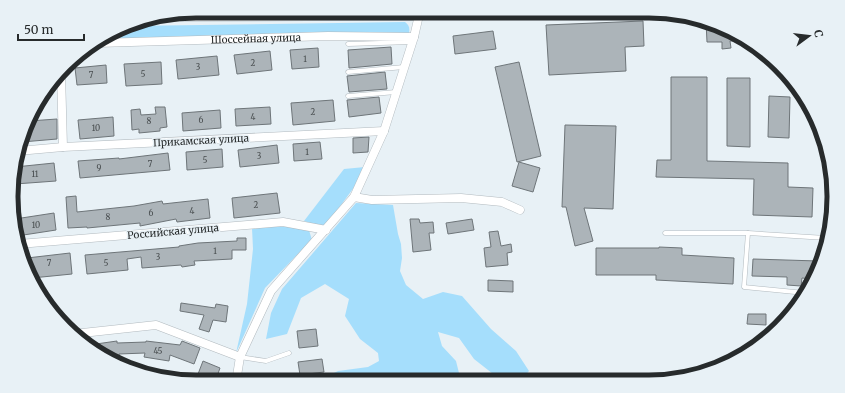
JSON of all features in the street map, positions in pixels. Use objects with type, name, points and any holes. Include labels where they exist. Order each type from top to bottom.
[{"type":"street","points":[[237,375],[240,357],[271,291],[354,197],[384,131],[419,18]]},
{"type":"street","name":"Шоссейная улица","points":[[106,43],[328,36],[413,39]]},
{"type":"street","points":[[61,80],[63,147]]},
{"type":"street","name":"Прикамская улица","points":[[24,150],[63,147],[384,131]]},
{"type":"street","points":[[354,197],[372,200],[461,198],[502,202],[520,210]]},
{"type":"street","name":"Российская улица","points":[[24,244],[283,222],[326,230]]},
{"type":"street","points":[[82,333],[156,326],[240,357]]},
{"type":"lane","points":[[348,44],[413,39]]},
{"type":"lane","points":[[348,72],[404,67]]},
{"type":"lane","points":[[348,96],[396,92]]},
{"type":"lane","points":[[665,233],[748,234],[822,238]]},
{"type":"lane","points":[[748,234],[744,287],[799,293]]},
{"type":"lane","points":[[240,357],[266,361],[289,353]]},
{"type":"shaded area","points":[[405,22],[408,25],[409,33],[406,35],[109,41],[144,26]]},
{"type":"shaded area","points":[[365,167],[355,186],[327,224],[320,226],[304,221],[344,169]]},
{"type":"shaded area","points":[[356,203],[393,205],[401,244],[402,258],[400,271],[406,285],[423,299],[443,292],[462,296],[491,329],[516,351],[529,371],[525,375],[494,375],[474,359],[459,338],[438,332],[442,346],[456,361],[460,375],[330,375],[338,371],[368,367],[379,361],[378,353],[360,339],[345,316],[349,299],[325,284],[301,298],[287,334],[266,339],[271,313],[282,289]]},
{"type":"shaded area","points":[[284,225],[308,227],[312,240],[311,243],[265,288],[236,353],[247,304],[253,249],[252,228]]},
{"type":"building","points":[[643,21],[644,46],[625,47],[626,71],[549,75],[546,25]]},
{"type":"building","points":[[706,27],[736,41],[730,41],[731,48],[722,49],[722,42],[707,42]]},
{"type":"building","points":[[493,31],[496,49],[455,54],[453,36]]},
{"type":"building","points":[[391,47],[392,64],[349,68],[348,50]]},
{"type":"building","points":[[318,48],[319,67],[292,69],[290,50]]},
{"type":"building","points":[[270,51],[272,70],[237,74],[234,55]]},
{"type":"building","points":[[217,56],[219,75],[178,79],[176,60]]},
{"type":"building","points":[[161,62],[162,84],[126,86],[124,64]]},
{"type":"building","points":[[519,62],[541,156],[517,162],[495,67]]},
{"type":"building","points":[[106,65],[107,83],[77,85],[75,68]]},
{"type":"building","points":[[385,72],[387,89],[349,92],[347,76]]},
{"type":"building","points":[[671,77],[707,77],[707,161],[788,163],[788,187],[813,188],[812,217],[753,215],[754,179],[656,177],[657,160],[671,160]]},
{"type":"building","points":[[727,78],[750,78],[750,147],[727,146]]},
{"type":"building","points":[[769,96],[790,97],[789,138],[768,137]]},
{"type":"building","points":[[379,97],[381,113],[349,117],[347,100]]},
{"type":"building","points":[[333,100],[335,121],[293,125],[291,103]]},
{"type":"building","points":[[155,107],[165,107],[167,127],[160,128],[160,131],[139,133],[139,129],[132,130],[131,110],[140,109],[141,115],[156,114]]},
{"type":"building","points":[[270,107],[271,124],[236,126],[235,109]]},
{"type":"building","points":[[220,110],[221,128],[183,131],[182,113]]},
{"type":"building","points":[[113,117],[114,136],[80,139],[78,120]]},
{"type":"building","points":[[57,119],[57,139],[26,142],[35,121]]},
{"type":"building","points":[[565,125],[616,126],[613,209],[584,208],[593,241],[575,246],[566,207],[562,207]]},
{"type":"building","points":[[369,137],[368,152],[353,153],[353,138]]},
{"type":"building","points":[[320,142],[322,159],[294,161],[293,144]]},
{"type":"building","points":[[277,145],[279,163],[240,167],[238,150]]},
{"type":"building","points":[[222,149],[223,167],[187,170],[186,152]]},
{"type":"building","points":[[168,153],[170,170],[80,178],[78,161],[119,159]]},
{"type":"building","points":[[519,162],[540,168],[533,192],[512,186]]},
{"type":"building","points":[[54,163],[56,181],[18,184],[21,166]]},
{"type":"building","points":[[277,193],[280,213],[234,218],[232,198]]},
{"type":"building","points":[[76,196],[77,212],[134,206],[162,201],[163,204],[208,199],[210,218],[177,222],[176,219],[140,226],[140,223],[87,228],[68,228],[66,197]]},
{"type":"building","points":[[54,213],[56,230],[22,235],[20,218]]},
{"type":"building","points":[[410,219],[419,219],[420,223],[433,222],[434,233],[429,233],[431,250],[413,252]]},
{"type":"building","points":[[472,219],[474,230],[448,234],[446,223]]},
{"type":"building","points":[[498,231],[501,246],[511,244],[512,252],[507,253],[508,265],[486,267],[484,248],[491,247],[489,232]]},
{"type":"building","points":[[237,238],[246,238],[246,250],[232,250],[232,259],[194,261],[195,265],[182,267],[181,265],[142,268],[141,257],[127,259],[128,270],[87,274],[85,255],[179,247],[198,243],[237,241]]},
{"type":"building","points":[[596,248],[682,248],[682,255],[734,258],[733,284],[656,280],[656,275],[596,275]]},
{"type":"building","points":[[70,253],[72,274],[37,277],[29,258]]},
{"type":"building","points":[[753,259],[815,261],[807,278],[802,278],[801,286],[787,285],[787,277],[752,276]]},
{"type":"building","points":[[488,280],[513,281],[513,292],[488,291]]},
{"type":"building","points":[[181,303],[215,308],[216,304],[228,306],[226,322],[213,320],[209,332],[199,329],[204,315],[180,311]]},
{"type":"building","points":[[748,314],[766,314],[766,325],[747,324]]},
{"type":"building","points":[[316,329],[318,346],[299,348],[297,331]]},
{"type":"building","points":[[117,341],[117,343],[146,341],[180,345],[182,341],[200,348],[194,364],[170,355],[169,361],[144,357],[145,353],[119,354],[120,358],[96,344]]},
{"type":"building","points":[[322,359],[324,372],[300,375],[298,362]]},
{"type":"building","points":[[203,361],[220,368],[218,375],[198,375]]}]
